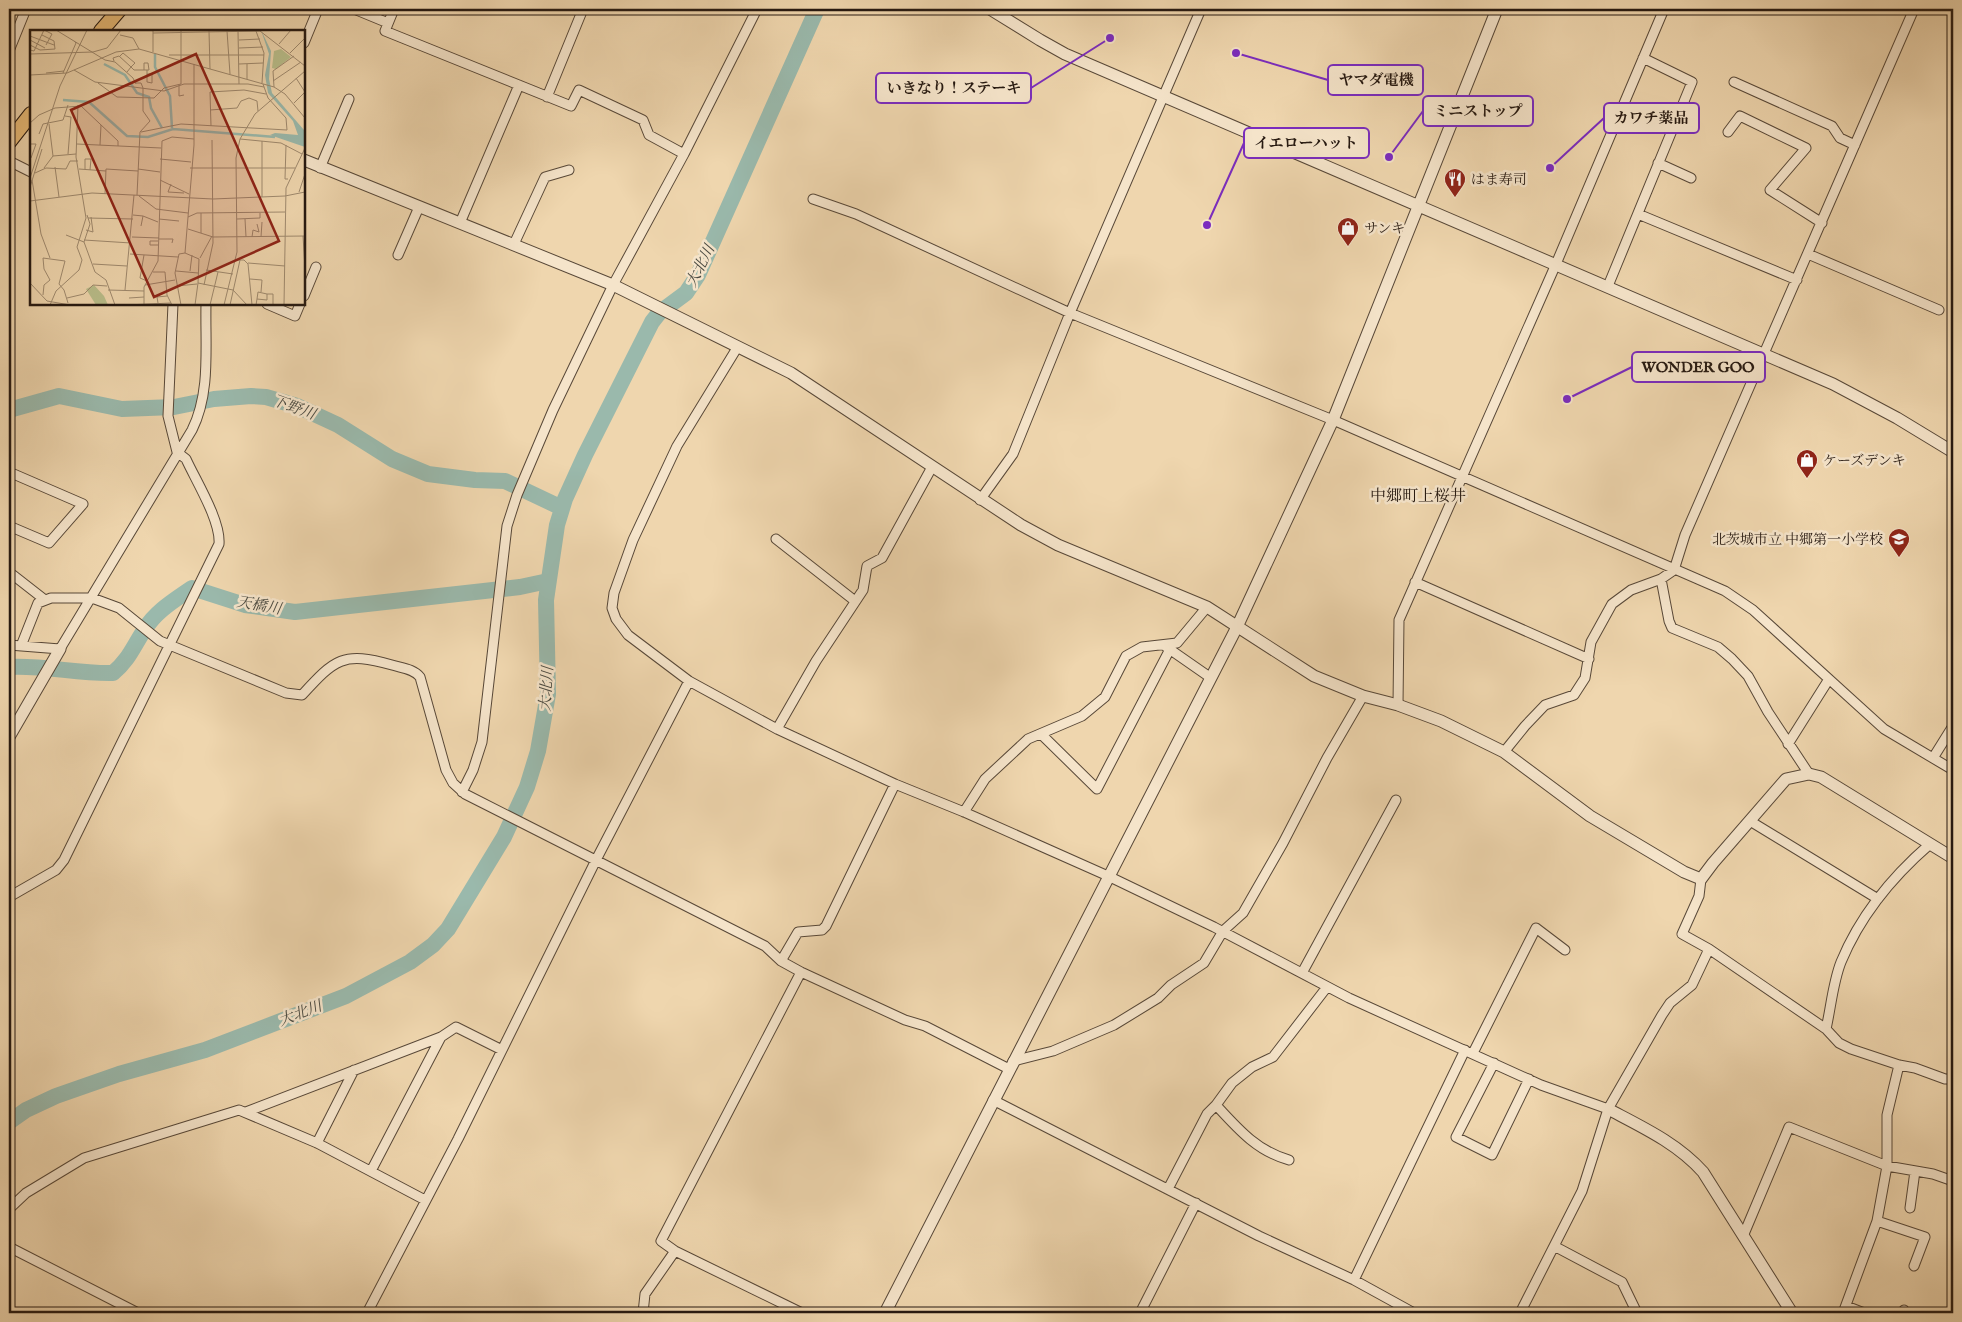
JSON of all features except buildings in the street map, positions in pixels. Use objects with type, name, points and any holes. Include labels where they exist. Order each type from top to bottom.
[{"type":"main road","points":[[102,30],[120,9]]},
{"type":"main road","points":[[9,142],[30,115]]},
{"type":"street","points":[[9,51],[26,9]]},
{"type":"street","points":[[305,41],[318,9]]},
{"type":"street","points":[[354,9],[388,23]]},
{"type":"street","points":[[394,9],[384,31],[571,106],[579,90],[643,120],[649,135],[684,154]]},
{"type":"street","points":[[547,97],[583,9]]},
{"type":"street","points":[[464,793],[482,742],[507,526],[517,495],[553,410],[757,9]]},
{"type":"street","points":[[990,9],[1065,54],[1164,98],[1608,286],[1849,392],[1953,452]]},
{"type":"street","points":[[980,500],[1013,454],[1070,313],[1201,9]]},
{"type":"street","points":[[885,1313],[1237,626],[1333,420],[1497,9]]},
{"type":"street","points":[[1398,705],[1399,620],[1556,264],[1664,9]]},
{"type":"street","points":[[1504,752],[1525,726],[1545,706],[1574,695],[1585,678],[1591,642],[1612,604],[1631,590],[1661,579],[1674,570],[1685,535],[1914,9]]},
{"type":"street","points":[[1608,286],[1692,82],[1643,58]]},
{"type":"street","points":[[1734,82],[1832,126],[1840,138],[1855,145]]},
{"type":"street","points":[[460,224],[519,85]]},
{"type":"street","points":[[320,168],[349,99]]},
{"type":"street","points":[[1728,132],[1740,116],[1806,148],[1770,190],[1822,223]]},
{"type":"street","points":[[305,160],[617,286],[791,373],[980,500],[1021,525],[1058,545],[1206,607],[1314,676],[1363,696],[1398,705],[1441,721],[1504,752],[1590,816],[1684,872],[1702,879]]},
{"type":"street","points":[[9,161],[30,172]]},
{"type":"street","points":[[1658,163],[1691,178]]},
{"type":"street","points":[[514,244],[544,177],[569,170]]},
{"type":"street","points":[[813,198],[856,214],[1070,313],[1333,420],[1725,591],[1753,610],[1884,729],[1953,770]]},
{"type":"street","points":[[398,255],[419,207]]},
{"type":"street","points":[[1638,214],[1797,280]]},
{"type":"street","points":[[1808,254],[1939,310]]},
{"type":"street","points":[[305,294],[316,267]]},
{"type":"street","points":[[9,897],[56,870],[64,860],[219,544],[220,536],[186,460],[177,452],[168,416],[174,305]]},
{"type":"street","points":[[9,737],[177,452],[192,430],[202,402],[206,305]]},
{"type":"street","points":[[269,305],[295,316],[300,305]]},
{"type":"street","points":[[732,345],[677,446],[634,540],[613,600],[612,608],[616,619],[628,635],[689,681],[777,729],[895,784],[964,812],[1108,876],[1223,932],[1328,987],[1529,1080],[1608,1109],[1669,1142],[1692,1159],[1703,1172],[1744,1234],[1792,1313]]},
{"type":"street","points":[[777,729],[816,661],[863,590],[868,566],[882,558],[932,467]]},
{"type":"street","points":[[9,472],[83,504],[49,543],[9,526]]},
{"type":"street","points":[[776,539],[855,601]]},
{"type":"street","points":[[9,574],[14,575],[44,600]]},
{"type":"street","points":[[1661,579],[1672,628],[1718,646],[1748,676],[1788,744],[1809,774]]},
{"type":"street","points":[[1415,582],[1589,659]]},
{"type":"street","points":[[21,646],[38,602],[52,598],[92,598],[119,608],[160,641],[170,646],[286,693],[302,695],[323,672],[348,658],[365,657],[417,673],[446,770],[453,783],[464,793],[764,946],[781,961],[801,972],[905,1020],[925,1026],[1011,1065],[1053,1051],[1114,1025],[1158,998],[1171,985],[1204,963],[1223,932],[1243,913],[1283,843],[1326,758],[1363,696]]},
{"type":"street","points":[[964,812],[985,779],[1028,739],[1082,716],[1106,697],[1126,656],[1142,647],[1166,646],[1177,643],[1206,607]]},
{"type":"street","points":[[9,645],[60,649]]},
{"type":"street","points":[[1166,646],[1211,678]]},
{"type":"street","points":[[1041,734],[1097,788],[1166,646]]},
{"type":"street","points":[[1788,744],[1829,679]]},
{"type":"street","points":[[367,1313],[502,1050],[596,860],[689,681]]},
{"type":"street","points":[[1933,758],[1953,726]]},
{"type":"street","points":[[1953,858],[1822,777],[1809,774],[1786,779],[1702,879],[1699,896],[1682,934],[1709,948],[1826,1029],[1839,1043],[1899,1066],[1915,1068],[1953,1079]]},
{"type":"street","points":[[781,961],[798,932],[822,930],[826,926],[895,784]]},
{"type":"street","points":[[1302,973],[1396,800]]},
{"type":"street","points":[[1750,821],[1878,899]]},
{"type":"street","points":[[1826,1029],[1841,963],[1862,922],[1905,866],[1930,844]]},
{"type":"street","points":[[1354,1280],[1469,1051],[1536,928],[1565,950]]},
{"type":"street","points":[[1520,1313],[1582,1191],[1608,1109],[1670,1003],[1692,985],[1709,948]]},
{"type":"street","points":[[801,972],[661,1241],[675,1251],[802,1313]]},
{"type":"street","points":[[1168,1188],[1207,1114],[1232,1083],[1252,1067],[1273,1057],[1328,987]]},
{"type":"street","points":[[246,1112],[441,1037],[456,1027],[502,1050]]},
{"type":"street","points":[[371,1171],[441,1037]]},
{"type":"street","points":[[1494,1063],[1456,1137],[1492,1155],[1529,1080]]},
{"type":"street","points":[[1864,1313],[1845,1310],[1877,1221],[1887,1166],[1887,1115],[1899,1066]]},
{"type":"street","points":[[317,1143],[354,1070]]},
{"type":"street","points":[[993,1100],[1196,1203],[1354,1280],[1400,1310],[1414,1313]]},
{"type":"street","points":[[1216,1105],[1248,1140],[1274,1156],[1288,1160]]},
{"type":"street","points":[[9,1209],[26,1193],[84,1158],[239,1110],[317,1143],[425,1200]]},
{"type":"street","points":[[1744,1234],[1789,1127],[1887,1166],[1953,1181]]},
{"type":"street","points":[[1910,1208],[1915,1171]]},
{"type":"street","points":[[1140,1313],[1196,1203]]},
{"type":"street","points":[[1877,1221],[1925,1237],[1914,1266]]},
{"type":"street","points":[[1554,1246],[1622,1282],[1637,1313]]},
{"type":"street","points":[[9,1247],[138,1313]]},
{"type":"street","points":[[643,1313],[646,1294],[675,1251]]},
{"type":"waterway","name":"大北川","points":[[9,1122],[26,1110],[56,1096],[119,1074],[205,1050],[346,996],[410,962],[433,945],[448,929],[504,837],[527,787],[538,751],[548,694],[546,600],[557,525],[565,499],[652,322],[659,313],[686,293],[698,275],[817,9]]},
{"type":"waterway","name":"下野川","points":[[9,410],[59,396],[122,409],[174,407],[214,399],[251,396],[266,397],[297,406],[338,425],[392,459],[428,474],[475,480],[505,481],[562,508]]},
{"type":"waterway","name":"天橋川","points":[[9,667],[113,673],[127,658],[149,623],[166,606],[192,588],[245,605],[295,612],[520,587],[548,581]]},
{"type":"place","name":"いきなり！ステーキ","points":[[1110,38]]},
{"type":"place","name":"ヤマダ電機","points":[[1236,53]]},
{"type":"place","name":"ミニストップ","points":[[1389,157]]},
{"type":"place","name":"カワチ薬品","points":[[1550,168]]},
{"type":"place","name":"はま寿司","points":[[1455,198]]},
{"type":"place","name":"イエローハット","points":[[1207,225]]},
{"type":"place","name":"サンキ","points":[[1348,247]]},
{"type":"place","name":"WONDER GOO","points":[[1567,399]]},
{"type":"place","name":"ケーズデンキ","points":[[1807,479]]},
{"type":"place","name":"北茨城市立 中郷第一小学校","points":[[1899,558]]},
{"type":"district","name":"中郷町上桜井","points":[[1418,495]]}]
